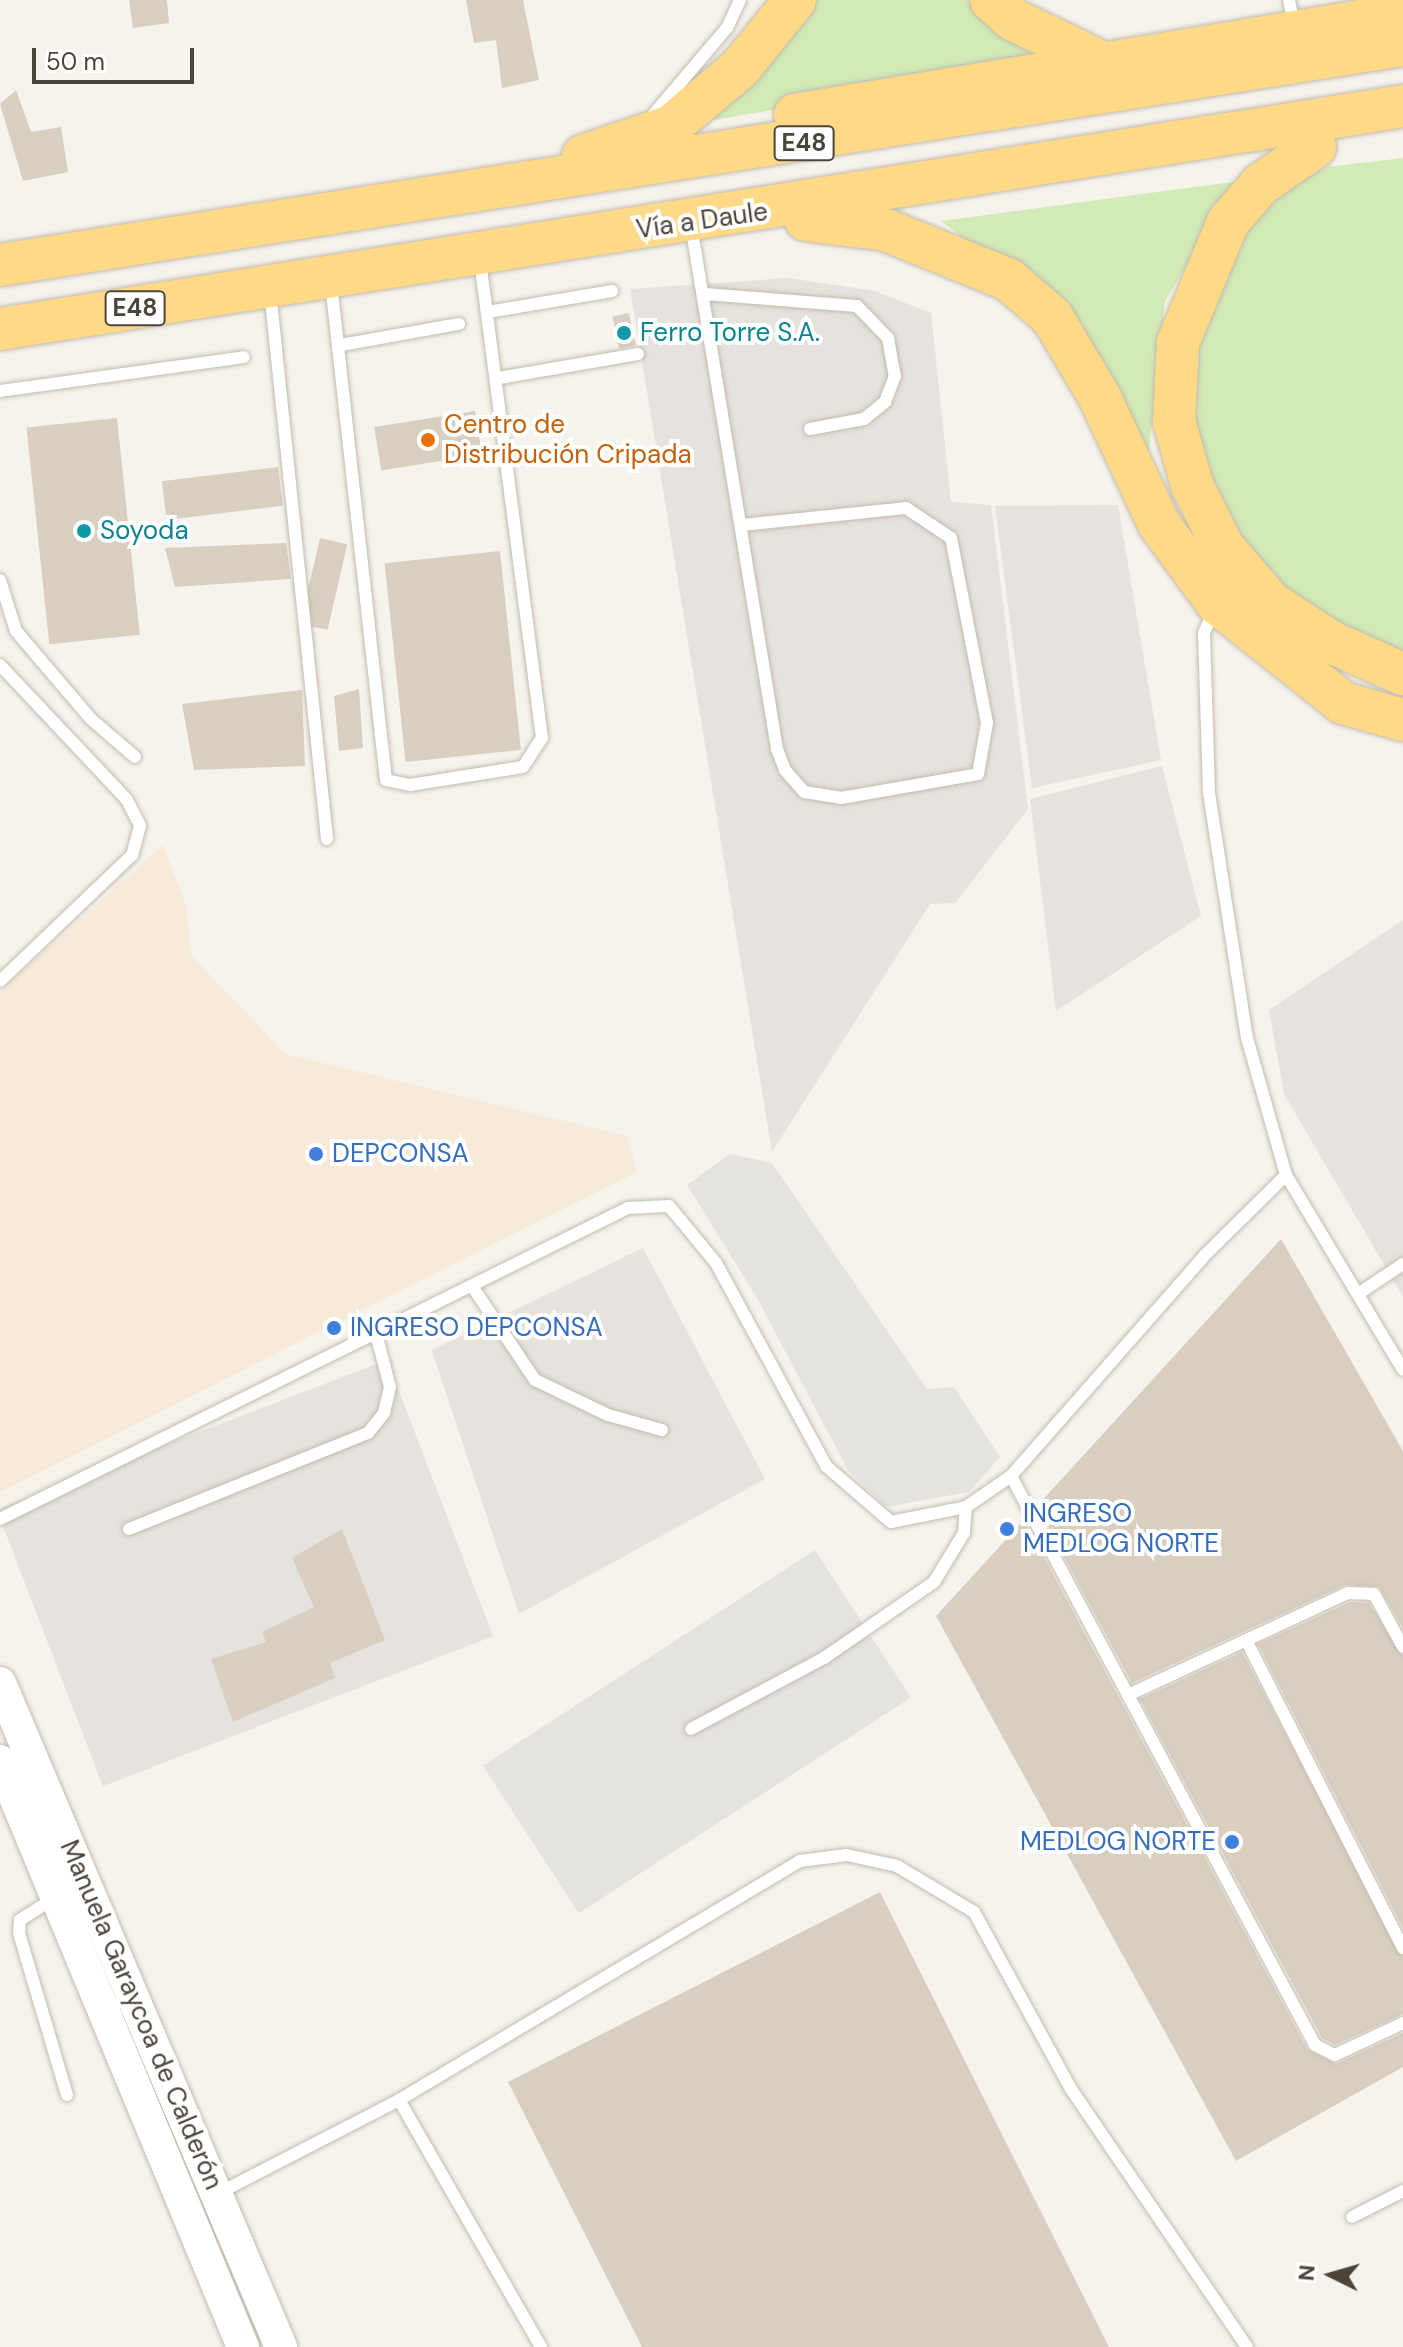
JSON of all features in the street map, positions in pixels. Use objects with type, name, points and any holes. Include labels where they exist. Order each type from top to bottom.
[{"type":"highway","points":[[426,202],[628,143],[671,126],[701,103],[770,36],[795,0]]},
{"type":"highway","points":[[991,0],[1012,19],[1103,63]]},
{"type":"highway","points":[[628,143],[1103,63],[1292,16],[1403,14]]},
{"type":"highway","name":"E48","points":[[0,265],[426,202],[1403,45]]},
{"type":"highway","points":[[1038,106],[1103,63]]},
{"type":"highway","name":"Vía a Daule","points":[[0,329],[985,177],[1403,106]]},
{"type":"highway","points":[[985,177],[1315,147],[1403,134]]},
{"type":"highway","points":[[1315,147],[1261,184],[1228,222],[1178,343],[1174,421],[1192,485],[1223,547],[1271,603],[1333,643],[1403,674]]},
{"type":"highway","points":[[700,221],[824,220],[886,230],[1009,280],[1052,317],[1100,398],[1159,524],[1217,603],[1343,703],[1403,720]]},
{"type":"street","name":"Manuela Garaycoa de Calderón","points":[[0,1683],[281,2347]]},
{"type":"street","name":"Manuela Garaycoa de Calderón","points":[[0,1761],[10,1805],[56,1897],[243,2347]]},
{"type":"lane","points":[[628,143],[727,28],[740,0]]},
{"type":"lane","points":[[700,221],[705,294],[741,525],[777,749],[804,792],[841,798],[978,774],[987,723],[951,538],[906,508],[741,525]]},
{"type":"lane","points":[[331,279],[341,345],[386,780],[410,785],[523,767],[542,738],[499,378],[480,256]]},
{"type":"lane","points":[[269,288],[327,839]]},
{"type":"lane","points":[[488,312],[612,291]]},
{"type":"lane","points":[[705,294],[857,306],[888,338],[895,376],[885,402],[864,419],[810,429]]},
{"type":"lane","points":[[341,345],[459,324]]},
{"type":"lane","points":[[499,378],[638,354]]},
{"type":"lane","points":[[0,391],[244,357]]},
{"type":"lane","points":[[0,580],[16,631],[91,719],[135,757]]},
{"type":"lane","points":[[1217,603],[1204,633],[1209,793],[1247,1038],[1286,1175],[1361,1292],[1403,1370]]},
{"type":"lane","points":[[0,665],[127,800],[140,826],[132,855],[0,981]]},
{"type":"lane","points":[[0,1519],[628,1208],[669,1206],[716,1263],[826,1466],[891,1522],[966,1507],[1011,1476],[1204,1256],[1286,1175]]},
{"type":"lane","points":[[1361,1292],[1403,1264]]},
{"type":"lane","points":[[472,1286],[535,1380],[608,1415],[662,1430]]},
{"type":"lane","points":[[129,1529],[368,1433],[390,1387],[376,1334]]},
{"type":"lane","points":[[1011,1476],[1315,2045],[1335,2055],[1403,2023]]},
{"type":"lane","points":[[691,1729],[824,1658],[934,1582],[964,1533],[966,1507]]},
{"type":"lane","points":[[1128,1695],[1361,1591],[1374,1594],[1403,1647]]},
{"type":"lane","points":[[1246,1640],[1403,1948]]},
{"type":"lane","points":[[185,2208],[399,2100],[800,1861],[847,1855],[897,1866],[974,1912],[1071,2089],[1247,2347]]},
{"type":"lane","points":[[56,1897],[20,1920],[19,1933],[67,2095]]},
{"type":"lane","points":[[399,2100],[541,2347]]},
{"type":"lane","points":[[1352,2217],[1403,2191]]},
{"type":"shaded area","points":[[788,278],[875,291],[931,313],[951,502],[991,505],[1028,809],[955,903],[930,904],[772,1152],[630,289]]},
{"type":"shaded area","points":[[1118,505],[1161,760],[1032,788],[995,506]]},
{"type":"shaded area","points":[[1162,766],[1201,916],[1056,1011],[1030,799]]},
{"type":"shaded area","name":"DEPCONSA","points":[[163,845],[186,906],[191,955],[285,1054],[627,1136],[637,1172],[0,1492],[0,991]]},
{"type":"shaded area","points":[[1403,920],[1403,1297],[1284,1094],[1269,1010]]},
{"type":"shaded area","points":[[730,1154],[772,1163],[927,1389],[954,1387],[1000,1457],[969,1492],[886,1507],[848,1470],[757,1298],[687,1185]]},
{"type":"shaded area","points":[[643,1248],[765,1479],[519,1614],[432,1350]]},
{"type":"shaded area","points":[[387,1360],[493,1636],[103,1786],[0,1518],[0,1509]]},
{"type":"shaded area","points":[[815,1550],[911,1698],[579,1913],[483,1766]]},
{"type":"green space","points":[[809,0],[967,0],[1041,64],[685,125]]},
{"type":"green space","points":[[1403,158],[1403,660],[1297,603],[1251,560],[1193,443],[1191,377],[1222,256],[1269,200],[1327,167]]},
{"type":"green space","points":[[1239,181],[1165,301],[1149,452],[1074,320],[941,221]]},
{"type":"building","points":[[129,0],[167,0],[169,23],[133,28]]},
{"type":"building","points":[[466,0],[523,0],[539,80],[502,88],[496,40],[474,43]]},
{"type":"building","points":[[16,90],[31,132],[61,127],[68,172],[23,181],[0,104]]},
{"type":"building","name":"Ferro Torre S.A.","points":[[629,313],[636,345],[619,349],[612,317]]},
{"type":"building","name":"Centro de Distribución Cripada","points":[[475,411],[482,454],[381,470],[374,427]]},
{"type":"building","name":"Soyoda","points":[[117,418],[140,635],[49,644],[26,428]]},
{"type":"building","points":[[278,467],[283,506],[167,520],[162,481]]},
{"type":"building","points":[[320,538],[347,544],[327,630],[300,624]]},
{"type":"building","points":[[286,543],[291,579],[175,587],[165,548]]},
{"type":"building","points":[[500,551],[521,750],[406,762],[385,563]]},
{"type":"building","points":[[359,689],[363,748],[339,751],[334,696]]},
{"type":"building","points":[[302,690],[305,766],[194,770],[182,704]]},
{"type":"building","points":[[1281,1239],[1403,1451],[1403,1628],[1379,1587],[1345,1585],[1132,1683],[1037,1506]]},
{"type":"building","points":[[1024,1520],[1307,2049],[1336,2064],[1403,2033],[1403,2067],[1236,2161],[936,1616]]},
{"type":"building","points":[[342,1529],[385,1640],[330,1663],[335,1678],[233,1722],[211,1659],[266,1642],[262,1632],[314,1607],[292,1558]]},
{"type":"building","points":[[1350,1602],[1369,1603],[1403,1656],[1403,1928],[1258,1644]]},
{"type":"building","points":[[1242,1652],[1403,1957],[1403,2014],[1335,2045],[1322,2038],[1140,1699]]},
{"type":"building","points":[[880,1892],[1109,2347],[642,2347],[508,2082]]},
{"type":"place","name":"Ferro Torre S.A.","points":[[624,333]]},
{"type":"place","name":"Centro de Distribución Cripada","points":[[428,440]]},
{"type":"place","name":"Soyoda","points":[[84,531]]},
{"type":"place","name":"DEPCONSA","points":[[316,1154]]},
{"type":"place","name":"INGRESO DEPCONSA","points":[[334,1328]]},
{"type":"place","name":"INGRESO MEDLOG NORTE","points":[[1007,1529]]},
{"type":"place","name":"MEDLOG NORTE","points":[[1232,1842]]}]
